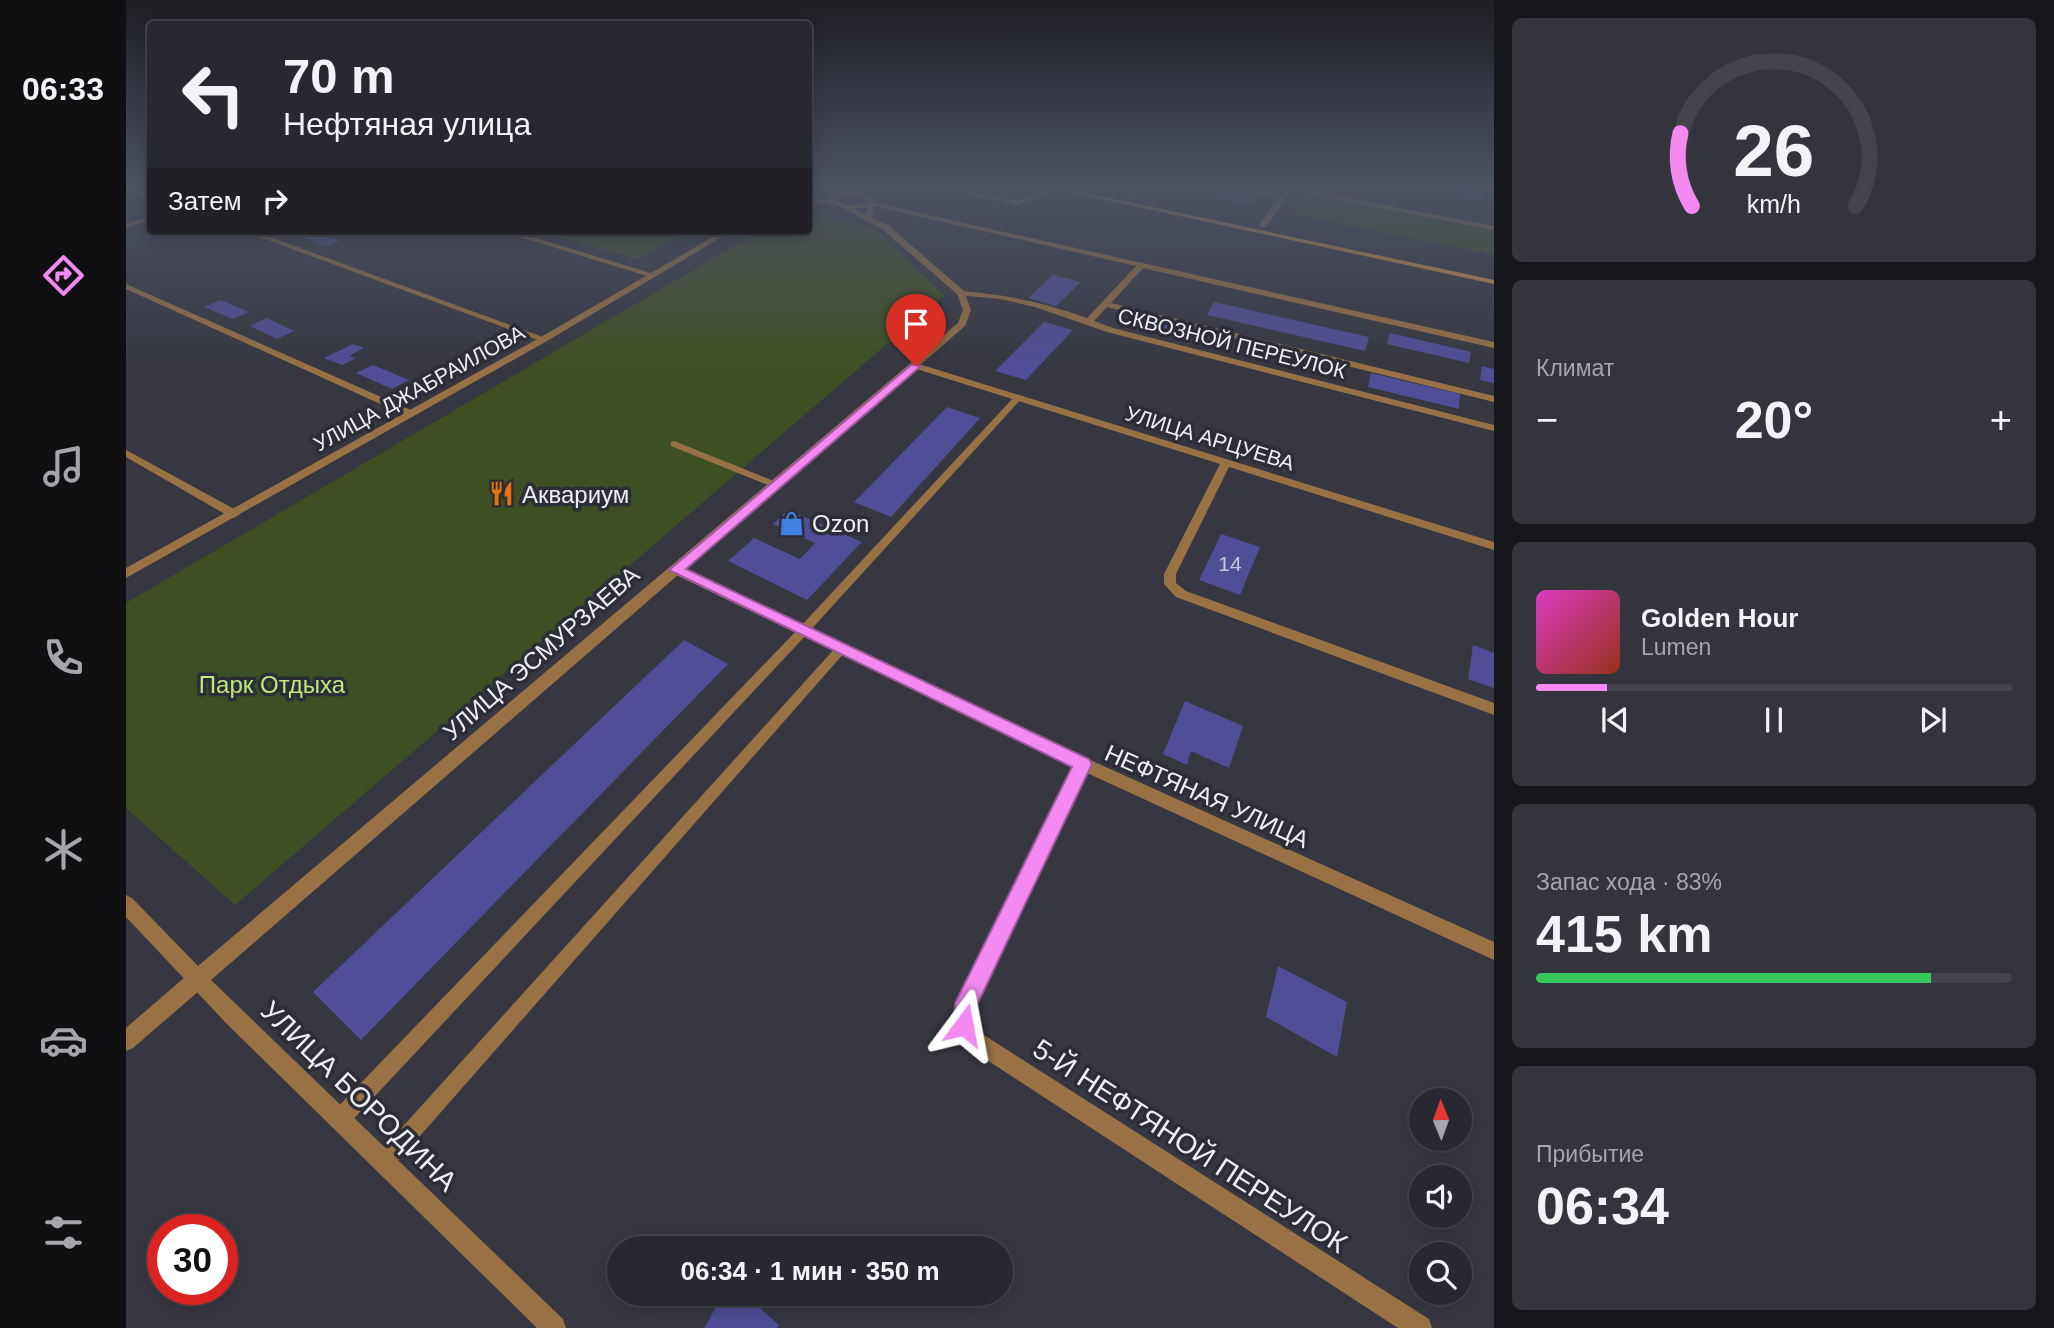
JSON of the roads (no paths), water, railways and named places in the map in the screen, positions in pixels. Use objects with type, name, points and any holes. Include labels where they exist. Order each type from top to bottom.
[{"type":"main road","points":[[1320,245],[1494,282]]},
{"type":"main road","points":[[1359,245],[1494,273]]},
{"type":"street","points":[[285,245],[544,339]]},
{"type":"street","points":[[552,245],[650,274]]},
{"type":"street","name":"УЛИЦА ДЖАБРАИЛОВА","points":[[126,574],[544,339],[703,245]]},
{"type":"street","points":[[904,245],[961,293]]},
{"type":"street","points":[[1054,245],[1494,345]]},
{"type":"street","points":[[1090,320],[1141,266]]},
{"type":"street","points":[[126,286],[411,414]]},
{"type":"street","name":"СКВОЗНОЙ ПЕРЕУЛОК","points":[[961,293],[1004,296],[1090,320],[1110,330],[1494,428]]},
{"type":"street","name":"УЛИЦА ЭСМУРЗАЕВА","points":[[126,1041],[916,366],[962,324],[967,310],[961,293]]},
{"type":"street","points":[[1108,301],[1494,389]]},
{"type":"street","points":[[1108,301],[1494,399]]},
{"type":"street","name":"УЛИЦА АРЦУЕВА","points":[[916,366],[1494,546]]},
{"type":"street","points":[[126,453],[234,514]]},
{"type":"street","points":[[1226,463],[1170,574],[1170,584],[1181,594],[1494,709]]},
{"type":"street","name":"НЕФТЯНАЯ УЛИЦА","points":[[676,570],[1083,764],[1494,951]]},
{"type":"street","name":"5-Й НЕФТЯНОЙ ПЕРЕУЛОК","points":[[1083,764],[966,1003],[964,1025],[977,1042],[1420,1328]]},
{"type":"street","name":"УЛИЦА БОРОДИНА","points":[[126,904],[200,978],[233,1016],[554,1328]]},
{"type":"lane","points":[[340,1119],[803,631],[1018,398]]},
{"type":"lane","points":[[674,444],[776,485]]},
{"type":"lane","points":[[384,1162],[841,649]]},
{"type":"place","name":"Аквариум","points":[[502,494]]},
{"type":"place","name":"Ozon","points":[[792,523]]},
{"type":"park label","name":"Парк Отдыха","points":[[272,684]]}]
